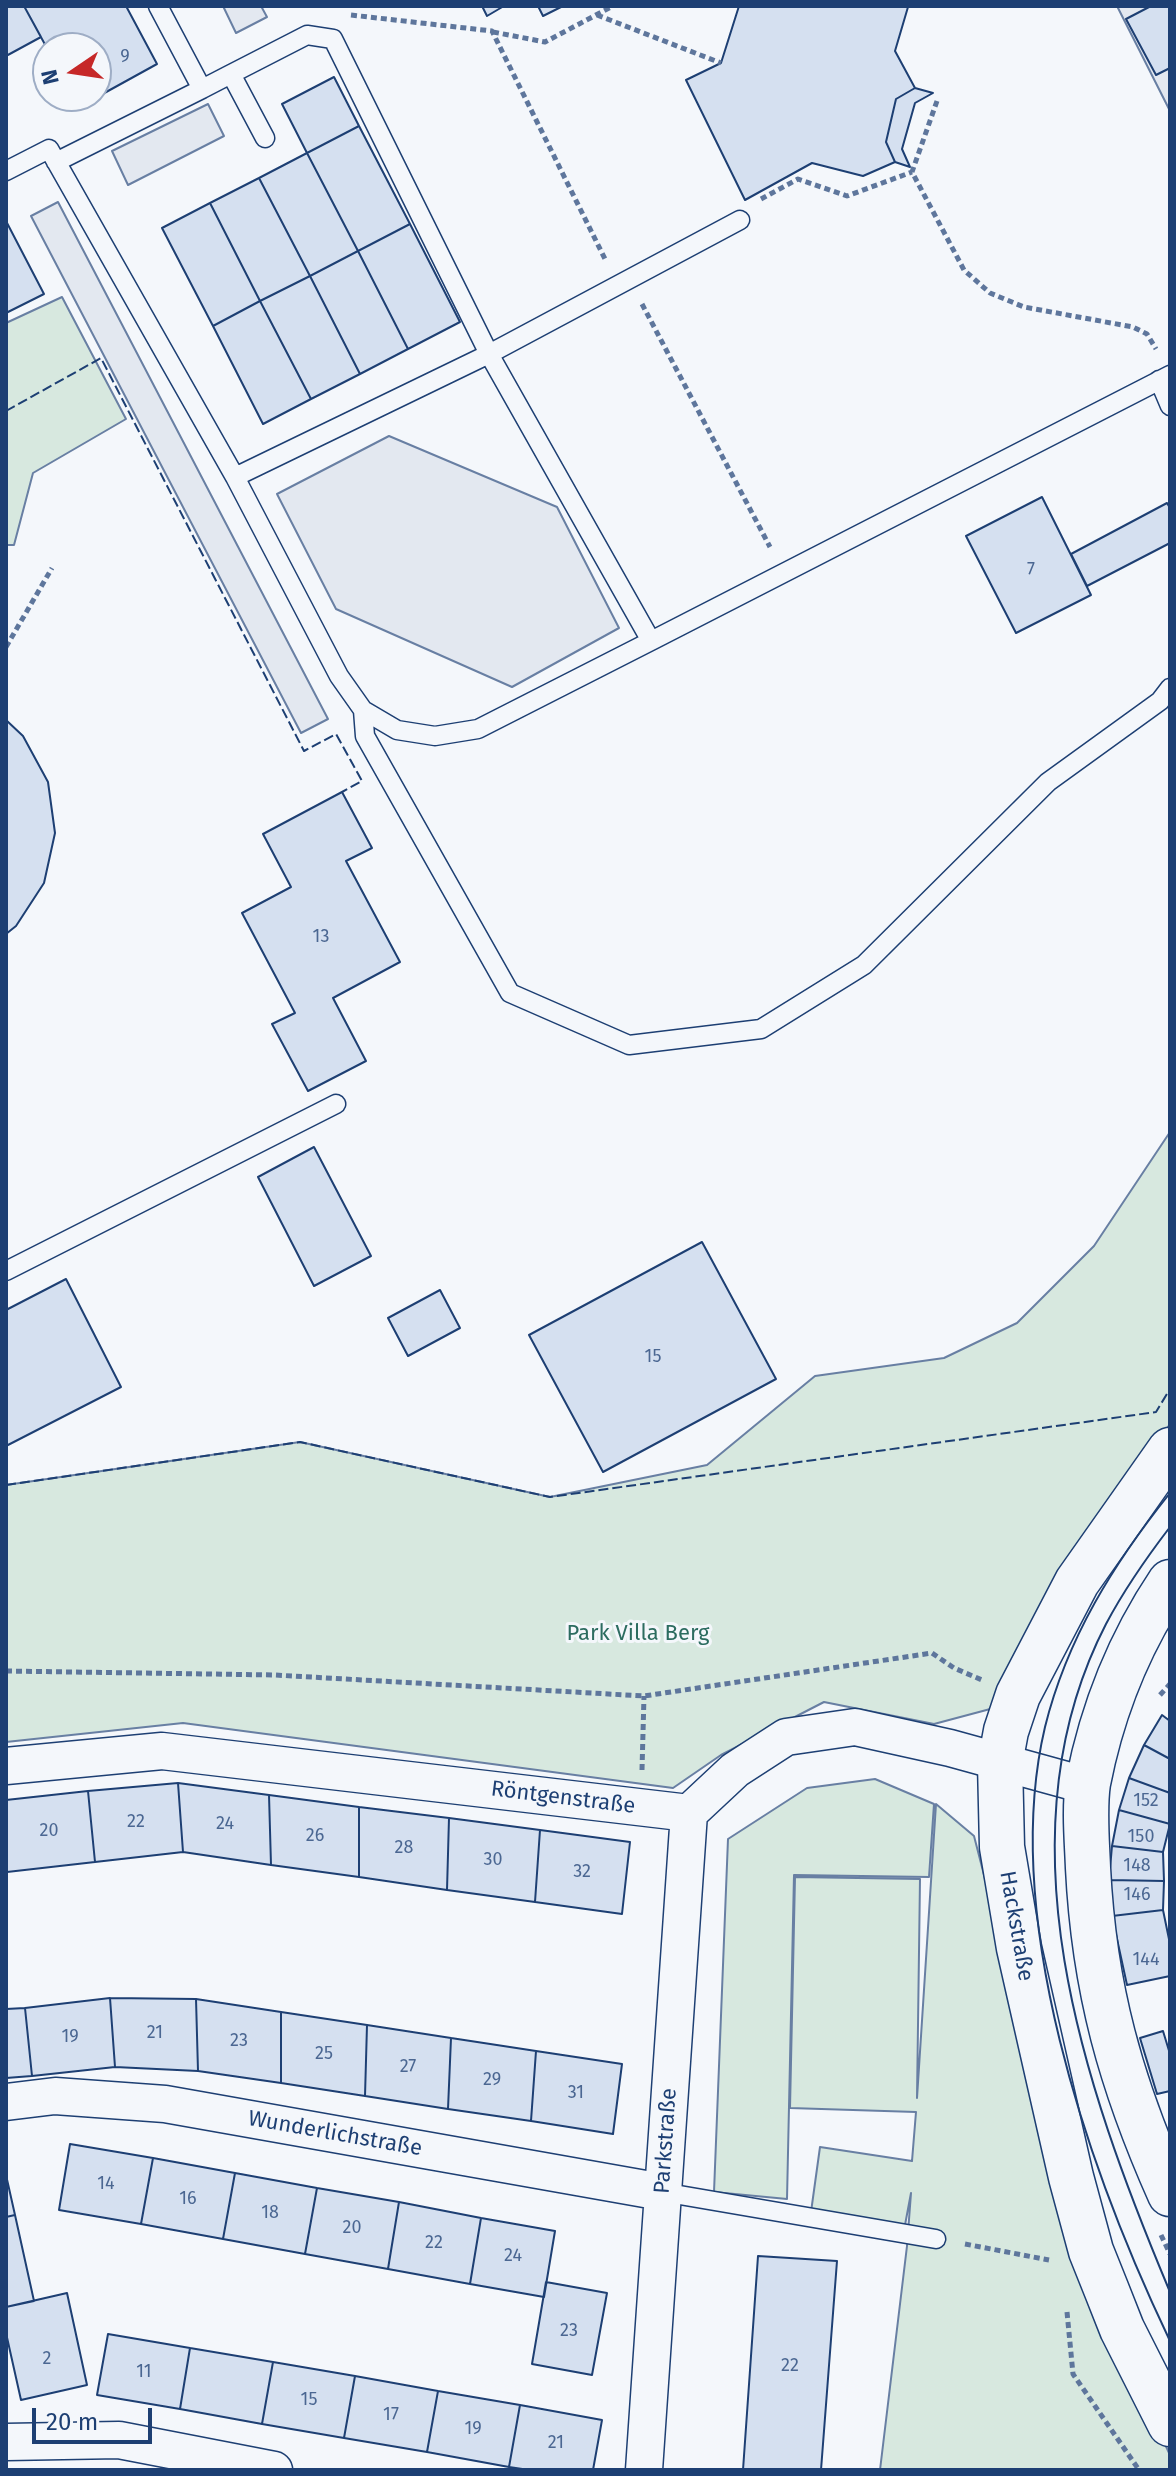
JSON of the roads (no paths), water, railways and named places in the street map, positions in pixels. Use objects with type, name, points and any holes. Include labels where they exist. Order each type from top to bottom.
[{"type":"main road","name":"Hackstraße","points":[[1170,1450],[1077,1582],[1018,1695],[1000,1763],[1002,1847],[1019,1948],[1071,2177],[1091,2251],[1122,2329],[1170,2424]]},
{"type":"main road","points":[[1170,1582],[1128,1656],[1110,1700],[1088,1786],[1087,1848],[1091,1931],[1108,2026],[1133,2106],[1170,2194]]},
{"type":"street","points":[[689,1813],[735,1770],[786,1737],[855,1727],[950,1748],[1088,1786]]},
{"type":"street","name":"Röntgenstraße","points":[[6,1766],[162,1751],[689,1813]]},
{"type":"street","name":"Parkstraße","points":[[644,2470],[689,1813]]},
{"type":"street","name":"Wunderlichstraße","points":[[6,2102],[55,2096],[165,2104],[662,2192]]},
{"type":"street","points":[[6,2442],[119,2440],[221,2465],[274,2470]]},
{"type":"lane","points":[[158,6],[202,89]]},
{"type":"lane","points":[[56,162],[307,35],[333,39],[489,354],[651,641]]},
{"type":"lane","points":[[231,74],[265,138]]},
{"type":"lane","points":[[7,169],[49,149],[235,477],[339,676],[363,710],[397,730],[435,736],[478,729],[1166,377],[1170,406]]},
{"type":"lane","points":[[235,477],[489,354],[740,220]]},
{"type":"lane","points":[[363,710],[365,736],[510,993],[629,1045],[761,1029],[864,965],[1048,782],[1160,701],[1170,688]]},
{"type":"lane","points":[[6,1271],[336,1104]]},
{"type":"lane","points":[[662,2192],[936,2239]]},
{"type":"tram line","points":[[1170,1493],[1112,1574],[1079,1632],[1054,1694],[1045,1727],[1034,1801],[1034,1879],[1043,1959],[1060,2041],[1110,2199],[1170,2341]]},
{"type":"tram line","points":[[1170,1527],[1136,1574],[1106,1624],[1074,1705],[1058,1789],[1055,1875],[1064,1961],[1083,2047],[1108,2131],[1170,2292]]},
{"type":"park label","name":"Park Villa Berg","points":[[638,1634]]}]
